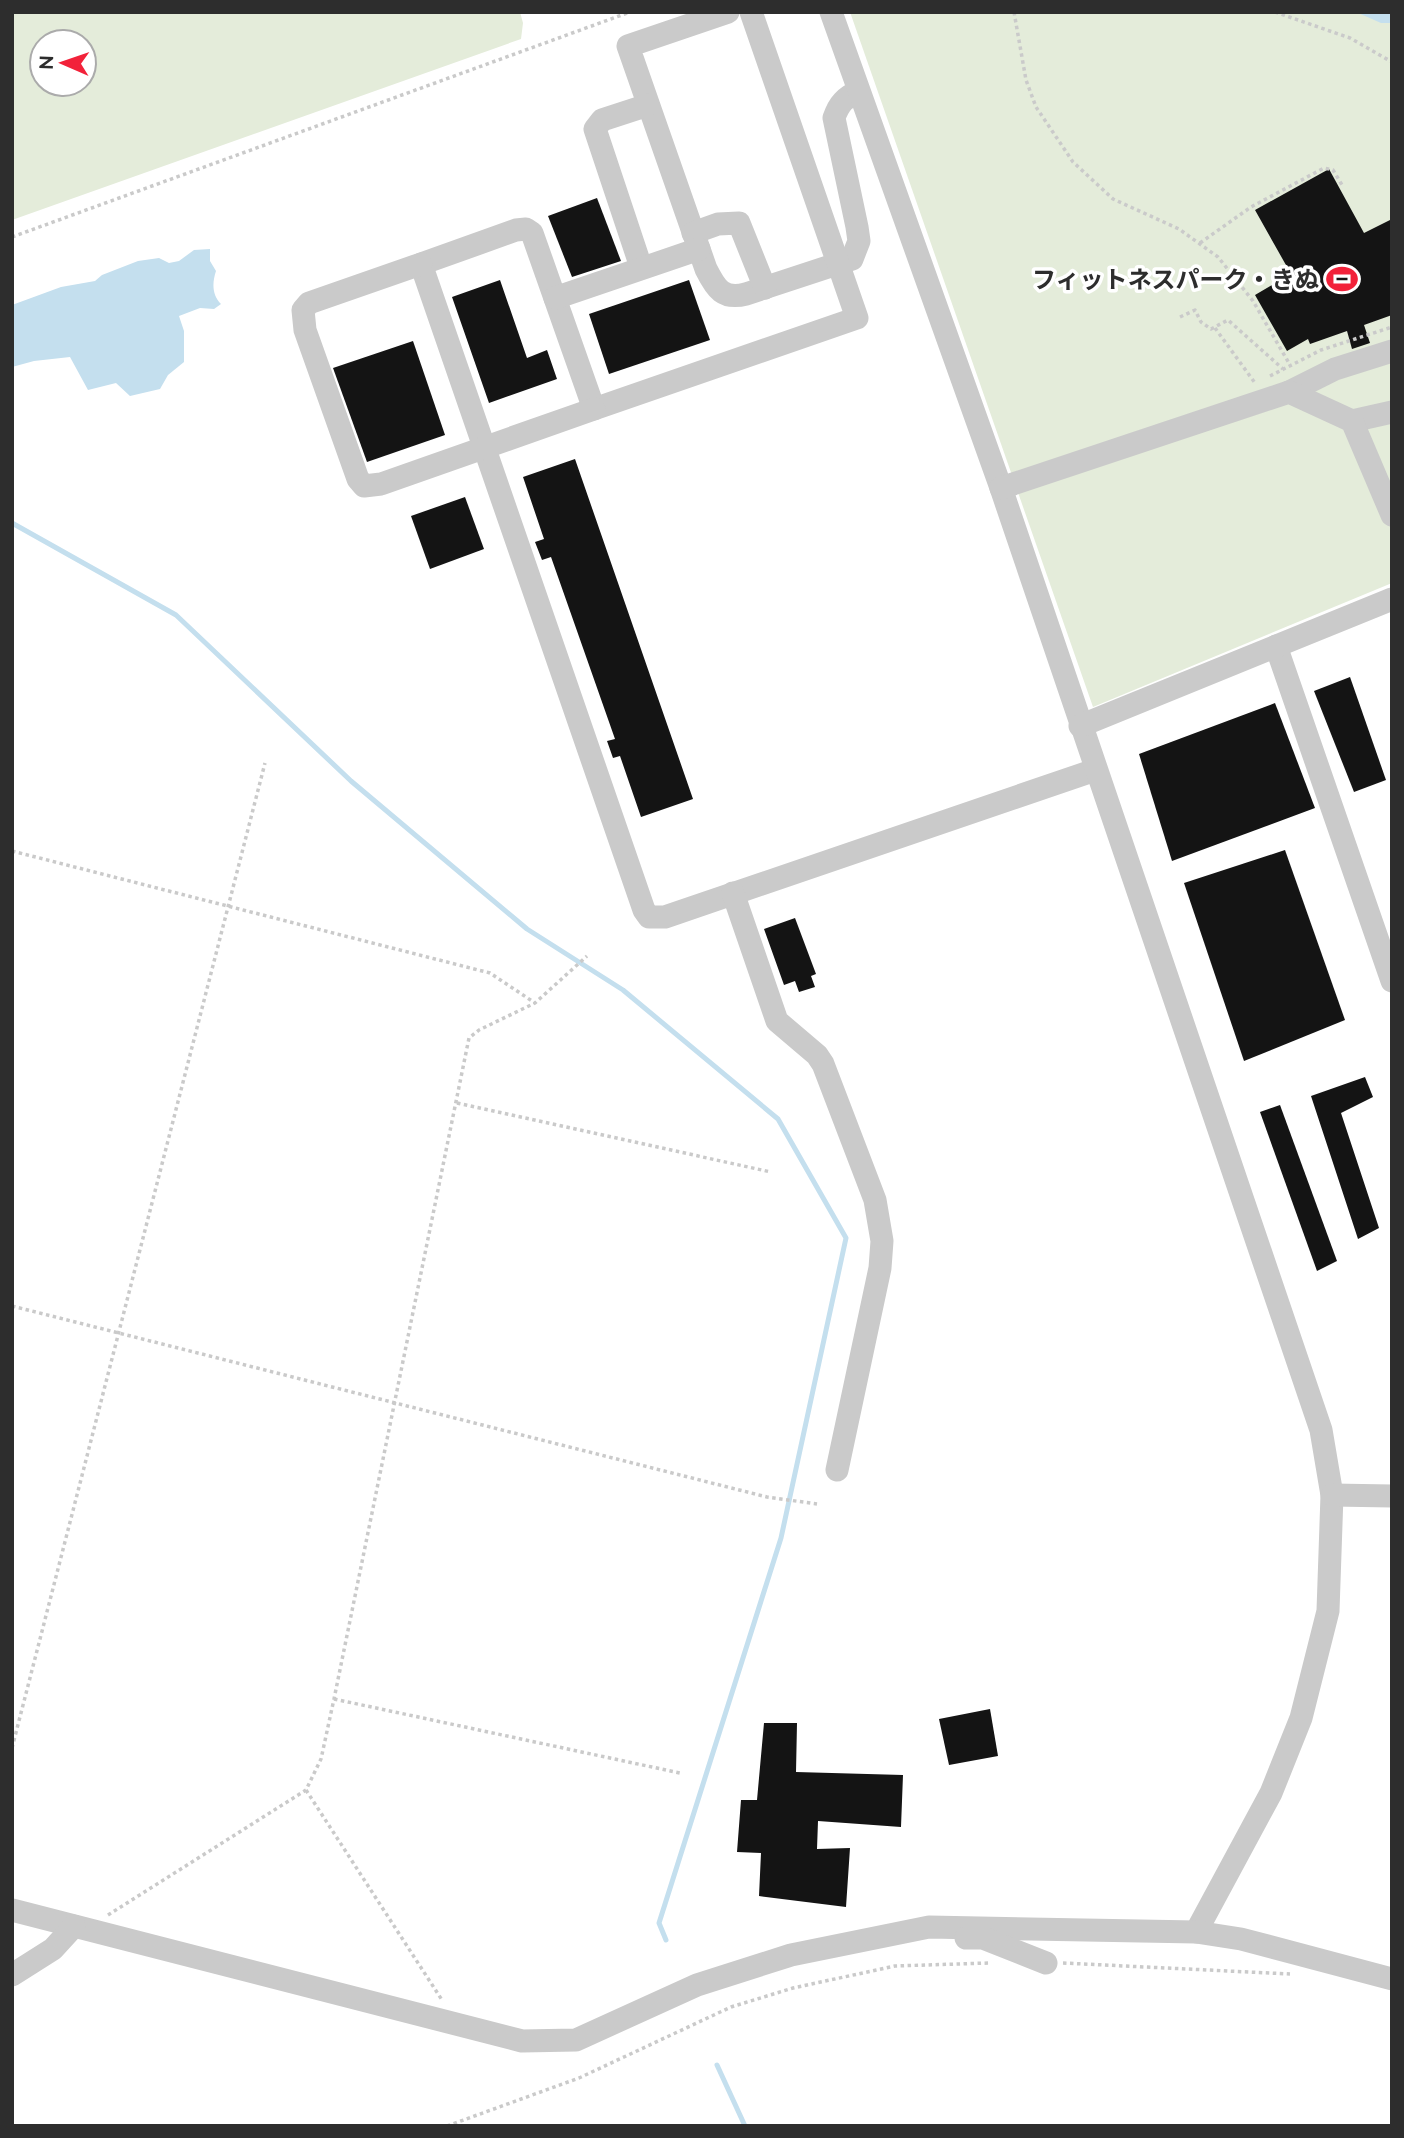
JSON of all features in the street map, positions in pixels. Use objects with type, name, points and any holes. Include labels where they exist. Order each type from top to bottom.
[{"type":"street","points":[[728,12],[628,46],[696,241],[714,284],[722,294],[732,298],[852,259],[859,241],[834,118],[838,106],[845,98],[858,91]]},
{"type":"street","points":[[594,409],[532,233],[526,229],[309,303],[303,310],[305,330],[358,479],[364,486],[381,484],[857,318],[751,12]]},
{"type":"street","points":[[831,12],[1001,488],[1080,726],[1295,1345],[1321,1430],[1332,1495],[1328,1611],[1301,1718],[1270,1793],[1196,1932]]},
{"type":"street","points":[[640,267],[595,129],[602,120],[648,105]]},
{"type":"street","points":[[555,298],[640,267],[696,241],[718,224],[739,223],[765,288]]},
{"type":"street","points":[[421,264],[644,910],[649,917],[656,919],[1095,769]]},
{"type":"street","points":[[1001,488],[1289,392],[1335,369],[1392,351]]},
{"type":"street","points":[[1335,369],[1328,384],[1328,396],[1345,418],[1392,515]]},
{"type":"street","points":[[1289,392],[1345,418],[1392,412]]},
{"type":"street","points":[[1080,726],[1392,599]]},
{"type":"street","points":[[1276,646],[1392,981]]},
{"type":"street","points":[[733,893],[777,1021],[817,1055],[822,1064],[881,1221],[880,1268],[837,1470]]},
{"type":"street","points":[[1332,1495],[1392,1496]]},
{"type":"street","points":[[12,1910],[522,2041],[576,2040],[697,1985],[792,1955],[886,1935],[966,1926],[1196,1932],[1241,1939],[1389,1983]]},
{"type":"street","points":[[12,1975],[82,1927]]},
{"type":"street","points":[[886,1935],[983,1938],[1046,1962]]},
{"type":"path","points":[[12,237],[630,12]]},
{"type":"path","points":[[1016,12],[1026,80],[1036,107],[1073,162],[1113,199],[1180,229],[1219,257],[1247,292],[1290,365]]},
{"type":"path","points":[[1158,12],[1247,12]]},
{"type":"path","points":[[1275,12],[1350,38],[1392,62]]},
{"type":"path","points":[[1200,243],[1251,207],[1324,167],[1333,170],[1342,185]]},
{"type":"path","points":[[1180,317],[1195,310],[1201,322],[1214,328],[1256,384]]},
{"type":"path","points":[[1214,328],[1228,320],[1283,369]]},
{"type":"path","points":[[12,1748],[265,763]]},
{"type":"path","points":[[12,851],[490,973],[535,1003]]},
{"type":"path","points":[[82,1927],[306,1790],[321,1759],[469,1038],[479,1030],[535,1003],[587,957]]},
{"type":"path","points":[[457,1103],[771,1172]]},
{"type":"path","points":[[12,1306],[767,1497],[817,1504]]},
{"type":"path","points":[[334,1699],[680,1773]]},
{"type":"path","points":[[306,1790],[445,2006],[446,2021]]},
{"type":"path","points":[[1046,1962],[1298,1974]]},
{"type":"path","points":[[447,2126],[579,2078],[730,2007],[793,1988],[895,1966],[991,1963]]},
{"type":"green space","points":[[12,12],[520,12],[523,23],[521,39],[12,220]]},
{"type":"green space","name":"フィットネスパーク・きぬ","points":[[850,12],[1392,12],[1392,583],[1093,707]]},
{"type":"water","points":[[1356,12],[1392,12],[1392,23],[1381,23]]},
{"type":"water","points":[[210,249],[210,261],[216,271],[214,293],[221,304],[214,309],[200,308],[179,316],[184,331],[184,362],[168,375],[160,389],[130,396],[116,383],[88,390],[70,357],[34,361],[12,367],[12,305],[61,287],[95,281],[102,275],[138,261],[159,258],[169,263],[179,261],[194,250]]},
{"type":"building","points":[[1329,169],[1364,233],[1392,219],[1392,315],[1364,325],[1370,343],[1352,349],[1347,331],[1310,344],[1308,339],[1287,351],[1255,295],[1291,274],[1255,210]]},
{"type":"building","points":[[597,198],[621,261],[572,277],[548,216]]},
{"type":"building","points":[[500,280],[527,358],[547,350],[557,379],[489,403],[452,297]]},
{"type":"building","points":[[689,280],[710,340],[609,374],[589,314]]},
{"type":"building","points":[[413,341],[445,435],[367,462],[333,368]]},
{"type":"building","points":[[575,459],[693,799],[641,817],[620,756],[613,758],[607,741],[615,739],[551,557],[542,560],[535,542],[544,539],[523,477]]},
{"type":"building","points":[[465,497],[484,549],[430,569],[411,516]]},
{"type":"building","points":[[1350,677],[1386,780],[1354,792],[1314,691]]},
{"type":"building","points":[[1275,703],[1315,808],[1172,861],[1139,754]]},
{"type":"building","points":[[1285,850],[1345,1020],[1244,1061],[1184,883]]},
{"type":"building","points":[[795,918],[816,974],[811,976],[815,987],[799,992],[795,981],[784,985],[764,929]]},
{"type":"building","points":[[1365,1077],[1373,1097],[1341,1113],[1379,1228],[1358,1239],[1311,1096]]},
{"type":"building","points":[[1280,1105],[1337,1261],[1317,1271],[1260,1112]]},
{"type":"building","points":[[990,1709],[998,1756],[949,1765],[939,1719]]},
{"type":"building","points":[[764,1723],[797,1723],[796,1772],[903,1775],[901,1827],[818,1821],[817,1849],[850,1848],[846,1907],[759,1896],[761,1853],[737,1852],[741,1800],[757,1800]]},
{"type":"waterway","points":[[12,523],[176,615],[351,781],[527,929],[623,990],[778,1119],[846,1238],[781,1538],[659,1923],[666,1940]]},
{"type":"waterway","points":[[717,2065],[745,2126]]},
{"type":"place","name":"フィットネスパーク・きぬ","points":[[1342,279]]}]
